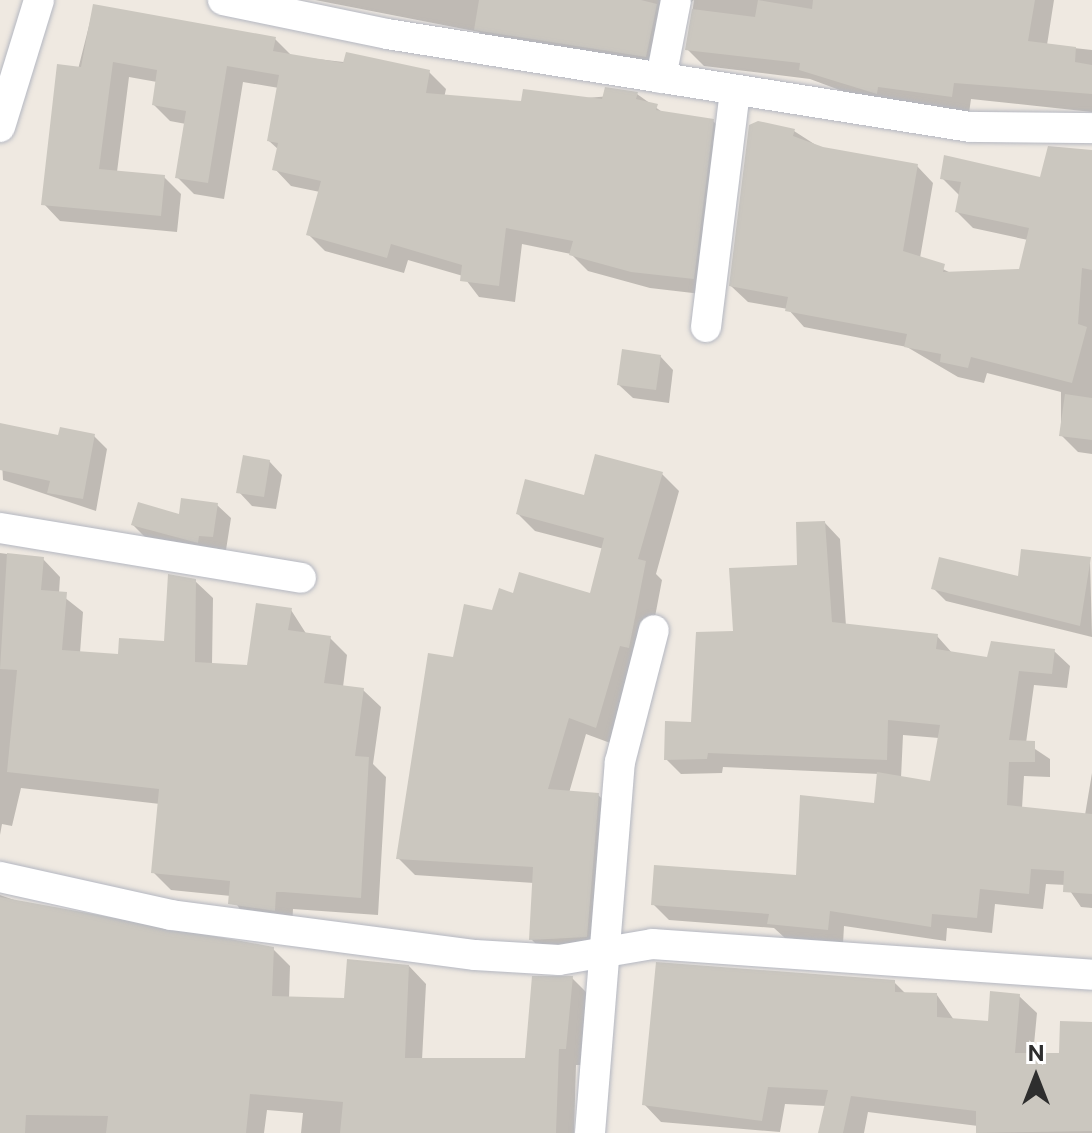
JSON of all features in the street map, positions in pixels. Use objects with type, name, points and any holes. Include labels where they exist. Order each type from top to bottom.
[{"type":"street","points":[[0,127],[39,0]]},
{"type":"street","points":[[223,0],[735,92],[970,127],[1092,128]]},
{"type":"street","points":[[661,78],[676,0]]},
{"type":"street","points":[[706,327],[735,92]]},
{"type":"street","points":[[0,528],[301,578]]},
{"type":"street","points":[[590,1133],[620,762],[654,630]]},
{"type":"street","points":[[0,877],[171,915],[475,955],[605,955],[653,944],[1092,975]]},
{"type":"building","points":[[479,0],[641,0],[657,4],[646,57],[474,30]]},
{"type":"building","points":[[758,0],[812,9],[813,0],[1035,0],[1028,41],[1076,47],[1075,62],[1092,65],[1092,94],[954,83],[952,97],[878,87],[877,94],[799,70],[800,63],[685,50],[692,9],[755,17]]},
{"type":"building","points":[[93,4],[276,37],[273,51],[343,63],[346,52],[430,70],[426,93],[521,101],[523,89],[602,99],[605,87],[638,92],[636,99],[658,104],[656,110],[714,119],[694,279],[631,272],[569,255],[573,241],[506,228],[499,286],[460,281],[462,265],[391,244],[387,258],[306,235],[321,181],[272,170],[278,143],[267,141],[279,75],[227,66],[208,183],[175,178],[186,111],[152,105],[157,70],[113,62],[99,169],[165,175],[161,216],[41,205],[57,64],[81,67]]},
{"type":"building","points":[[758,121],[795,129],[793,136],[823,147],[918,164],[903,251],[945,264],[943,272],[1019,269],[1029,228],[955,212],[961,182],[940,179],[944,155],[1040,177],[1048,146],[1092,150],[1092,270],[1082,268],[1078,324],[1087,327],[1072,383],[971,357],[968,368],[940,362],[941,354],[904,347],[907,334],[785,311],[788,297],[729,286],[749,125]]},
{"type":"building","points":[[622,349],[661,355],[656,390],[617,385]]},
{"type":"building","points":[[1065,394],[1092,398],[1092,440],[1059,436]]},
{"type":"building","points":[[0,423],[58,435],[60,427],[95,434],[83,499],[47,493],[50,481],[0,470]]},
{"type":"building","points":[[595,454],[663,472],[638,559],[646,561],[629,648],[620,646],[596,728],[569,718],[548,789],[599,793],[587,937],[529,940],[533,867],[396,859],[428,653],[453,657],[464,604],[492,610],[499,588],[513,593],[519,572],[590,593],[604,538],[516,514],[525,479],[584,495]]},
{"type":"building","points":[[243,455],[270,460],[264,497],[236,493]]},
{"type":"building","points":[[181,498],[218,503],[213,537],[199,536],[198,543],[131,525],[138,502],[179,514]]},
{"type":"building","points":[[825,521],[832,622],[938,634],[936,649],[987,657],[991,641],[1055,649],[1052,674],[1019,671],[1009,740],[1035,741],[1035,762],[1009,762],[1007,805],[1092,814],[1092,894],[1063,892],[1064,871],[1031,869],[1029,894],[980,889],[977,918],[932,914],[931,927],[830,911],[828,930],[767,924],[769,914],[651,905],[654,865],[796,875],[800,795],[874,803],[877,772],[930,781],[940,725],[888,720],[887,760],[708,753],[707,759],[664,760],[665,721],[691,722],[696,632],[733,631],[729,568],[797,565],[796,522]]},
{"type":"building","points":[[1021,549],[1091,557],[1080,626],[931,589],[939,557],[1018,576]]},
{"type":"building","points":[[7,553],[44,557],[41,590],[67,592],[62,650],[118,654],[119,638],[164,641],[168,574],[196,579],[195,662],[247,665],[256,603],[292,608],[288,630],[331,636],[324,683],[364,688],[355,756],[369,757],[361,898],[276,892],[275,911],[228,904],[230,881],[151,873],[159,789],[7,772],[17,670],[0,669]]},
{"type":"building","points":[[0,897],[274,947],[272,996],[344,998],[347,959],[409,965],[405,1058],[525,1058],[532,976],[573,976],[566,1049],[559,1049],[556,1133],[340,1133],[343,1102],[250,1094],[246,1133],[106,1133],[108,1116],[26,1115],[25,1133],[0,1133]]},
{"type":"building","points":[[656,962],[895,980],[895,992],[937,993],[937,1017],[988,1021],[990,991],[1020,994],[1015,1053],[1059,1053],[1060,1021],[1092,1022],[1092,1131],[976,1133],[976,1111],[851,1096],[843,1133],[818,1133],[828,1090],[768,1087],[762,1121],[642,1105]]}]
